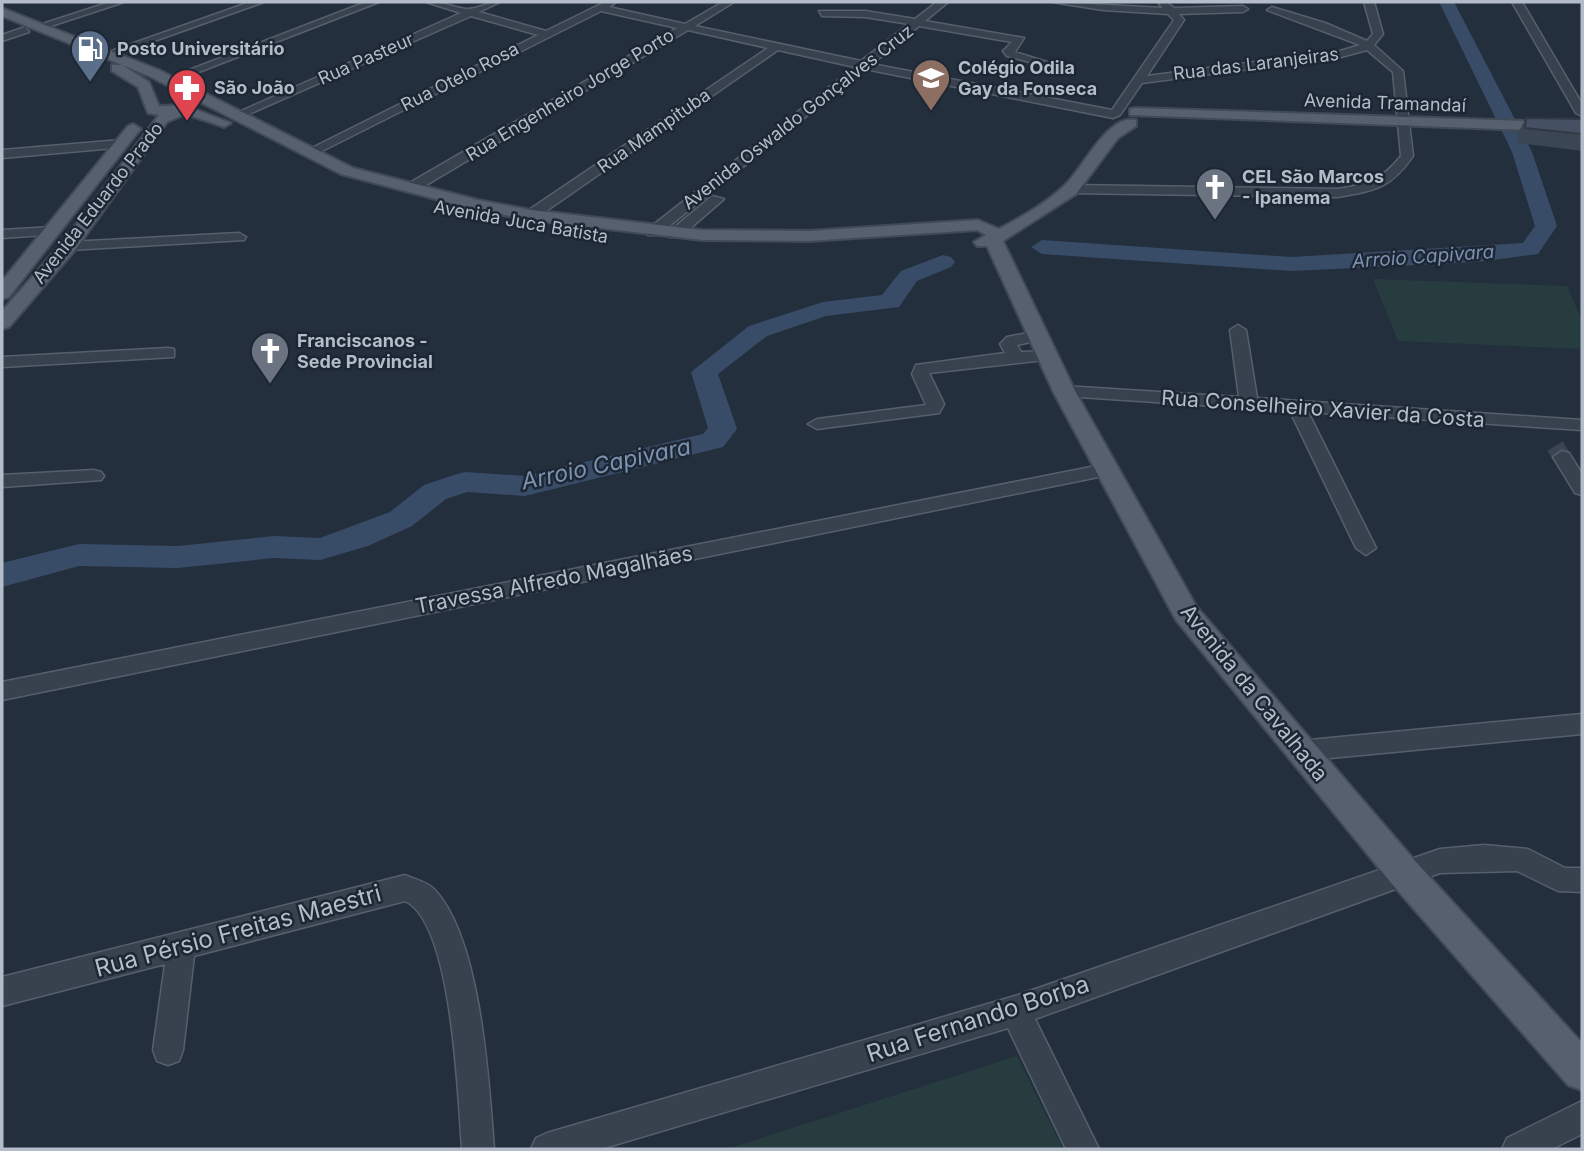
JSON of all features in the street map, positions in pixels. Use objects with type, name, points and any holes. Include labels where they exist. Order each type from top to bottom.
[{"type":"main road","name":"Avenida Juca Batista","points":[[2,12],[122,71],[144,85],[148,105],[158,111],[178,111],[213,117],[324,173],[422,204],[541,228],[688,245],[787,247],[969,233]]},
{"type":"main road","name":"Avenida Juca Batista","points":[[2,21],[108,54],[169,80],[347,171],[531,215],[676,234],[809,236],[969,233]]},
{"type":"main road","name":"Avenida Eduardo Prado","points":[[2,293],[121,144],[148,105],[166,95],[199,95],[199,103],[162,119],[69,246],[2,323]]},
{"type":"main road","points":[[969,233],[1037,201],[1054,188],[1114,115],[1135,117]]},
{"type":"main road","name":"Avenida Tramandaí","points":[[1135,117],[1187,115],[1582,128]]},
{"type":"main road","points":[[969,233],[994,237],[1046,208],[1071,189],[1117,129],[1135,117]]},
{"type":"main road","name":"Avenida da Cavalhada","points":[[969,233],[1002,263]]},
{"type":"main road","name":"Avenida da Cavalhada","points":[[994,237],[1002,263],[1064,391],[1186,613],[1404,873],[1582,1071]]},
{"type":"street","points":[[2,38],[119,2]]},
{"type":"street","points":[[108,54],[259,2]]},
{"type":"street","points":[[169,80],[374,2]]},
{"type":"street","points":[[431,2],[546,34]]},
{"type":"street","name":"Rua Pasteur","points":[[236,116],[495,2]]},
{"type":"street","name":"Rua Otelo Rosa","points":[[308,153],[612,2]]},
{"type":"street","name":"Rua Engenheiro Jorge Porto","points":[[411,188],[729,2]]},
{"type":"street","points":[[838,2],[822,12],[865,13],[922,24],[1023,37],[1008,51],[1016,56],[1045,63]]},
{"type":"street","points":[[845,2],[865,13]]},
{"type":"street","name":"Avenida Oswaldo Gonçalves Cruz","points":[[922,24],[943,2]]},
{"type":"street","name":"Avenida Oswaldo Gonçalves Cruz","points":[[653,232],[806,111],[954,2]]},
{"type":"street","points":[[1057,2],[1209,12],[1243,9],[1261,13],[1272,10]]},
{"type":"street","points":[[1161,2],[1179,20]]},
{"type":"street","name":"Rua das Laranjeiras","points":[[1135,81],[1208,69],[1317,59],[1368,46],[1378,34],[1369,2]]},
{"type":"street","points":[[1517,2],[1582,113]]},
{"type":"street","points":[[1071,189],[1293,194],[1367,188],[1391,177],[1402,167],[1407,146],[1403,124],[1404,89],[1398,71],[1368,46],[1324,26],[1258,3],[1245,5],[1243,9]]},
{"type":"street","points":[[598,8],[1114,115],[1179,20],[1209,12]]},
{"type":"street","name":"Rua Mampituba","points":[[531,215],[777,46]]},
{"type":"street","name":"Avenida Oswaldo Gonçalves Cruz","points":[[676,234],[820,114],[869,65]]},
{"type":"street","points":[[1125,98],[1135,117]]},
{"type":"street","points":[[806,111],[820,114]]},
{"type":"street","points":[[2,154],[121,144]]},
{"type":"street","points":[[744,161],[759,164]]},
{"type":"street","points":[[2,234],[53,231]]},
{"type":"street","points":[[69,246],[239,237]]},
{"type":"street","points":[[1238,330],[1249,404]]},
{"type":"street","points":[[1016,357],[1009,344],[1011,341],[1038,336]]},
{"type":"street","points":[[2,362],[168,353]]},
{"type":"street","points":[[817,424],[933,409],[935,404],[920,374],[922,369],[1047,355]]},
{"type":"street","name":"Rua Conselheiro Xavier da Costa","points":[[1064,391],[1582,425]]},
{"type":"street","points":[[1297,407],[1366,548]]},
{"type":"street","points":[[1544,423],[1582,489]]},
{"type":"street","name":"Travessa Alfredo Magalhães","points":[[2,691],[1106,470]]},
{"type":"street","points":[[2,481],[94,476]]},
{"type":"street","points":[[1299,751],[1582,724]]},
{"type":"street","name":"Rua Fernando Borba","points":[[547,1149],[1015,1011],[1440,862],[1497,856],[1530,862],[1560,881],[1582,880]]},
{"type":"street","name":"Rua Pérsio Freitas Maestri","points":[[2,992],[181,948],[405,888],[424,896],[437,919],[461,988],[478,1149]]},
{"type":"street","points":[[168,1050],[181,948]]},
{"type":"street","points":[[1015,1011],[1083,1149]]},
{"type":"street","points":[[1518,1149],[1582,1117]]},
{"type":"green space","points":[[1373,279],[1567,286],[1582,321],[1582,349],[1398,341]]},
{"type":"green space","points":[[1017,1056],[1063,1149],[727,1149]]},
{"type":"building","points":[[1526,118],[1582,119],[1582,134],[1525,128]]},
{"type":"waterway","name":"Arroio Capivara","points":[[1042,247],[1292,264],[1478,255],[1530,249],[1546,226],[1522,152],[1446,2]]},
{"type":"waterway","name":"Arroio Capivara","points":[[2,575],[79,555],[178,557],[274,547],[320,549],[357,538],[401,519],[435,492],[465,482],[525,486],[713,441],[723,429],[704,372],[758,331],[823,309],[890,302],[909,276],[943,262]]},
{"type":"tunnel","points":[[1555,446],[1562,457]]},
{"type":"place","name":"Posto Universitário","points":[[90,83]]},
{"type":"place","name":"Colégio Odila Gay da Fonseca","points":[[931,112]]},
{"type":"place","name":"São João","points":[[187,122]]},
{"type":"place","name":"CEL São Marcos - Ipanema","points":[[1215,221]]},
{"type":"place","name":"Franciscanos - Sede Provincial","points":[[270,385]]}]
